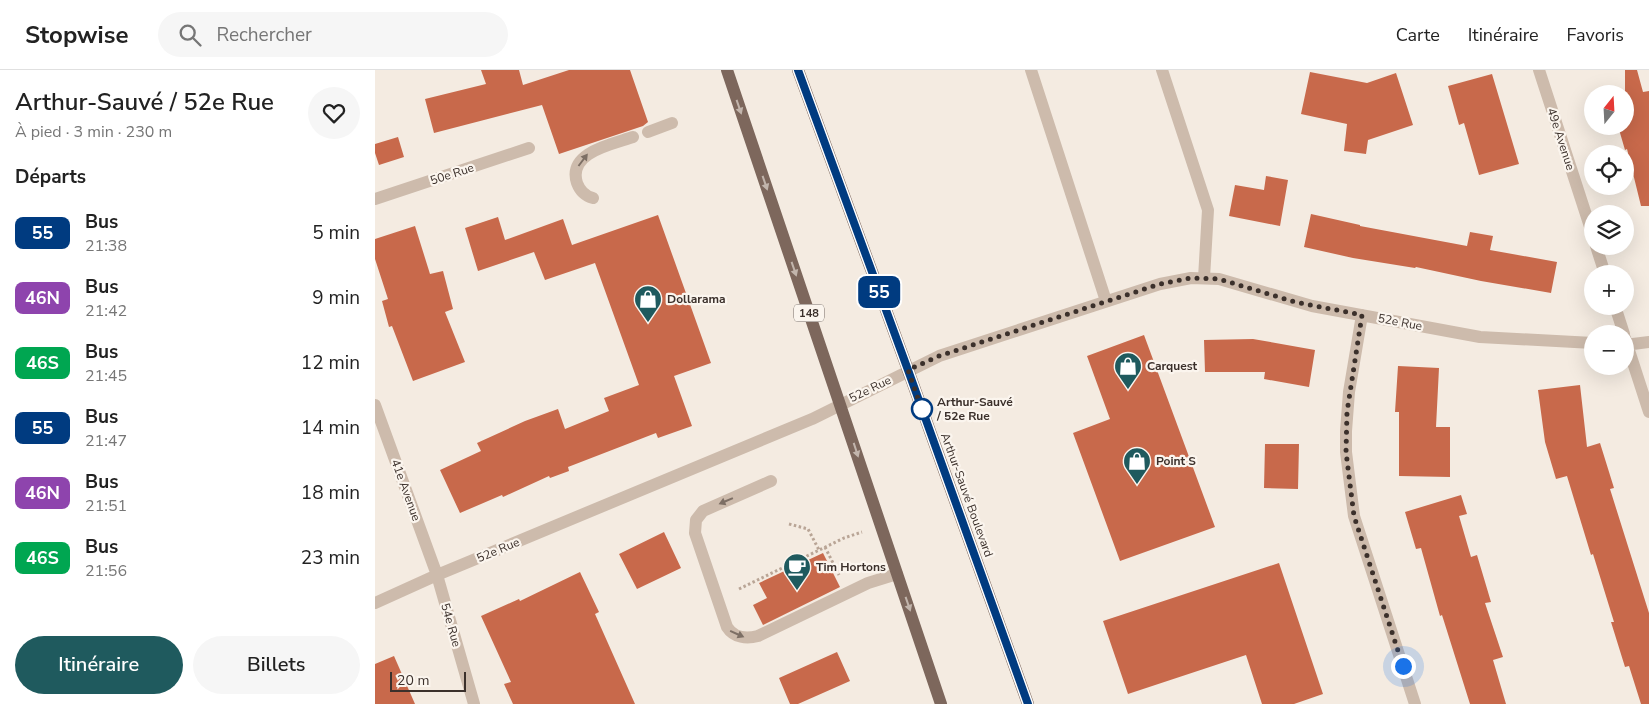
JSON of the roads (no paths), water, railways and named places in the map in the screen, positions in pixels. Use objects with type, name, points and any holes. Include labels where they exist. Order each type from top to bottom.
[{"type":"main road","name":"148","points":[[727,70],[941,704]]},
{"type":"main road","name":"Arthur-Sauvé Boulevard","points":[[798,70],[908,370],[1027,704]]},
{"type":"street","points":[[1031,70],[1106,301]]},
{"type":"street","points":[[1162,70],[1208,210],[1204,278]]},
{"type":"street","name":"49e Avenue","points":[[1539,70],[1584,208]]},
{"type":"street","points":[[648,132],[672,123]]},
{"type":"street","points":[[593,198],[581,191],[577,182],[576,173],[583,157],[590,152],[633,137]]},
{"type":"street","name":"50e Rue","points":[[375,199],[529,148]]},
{"type":"street","name":"52e Rue","points":[[375,603],[437,575],[812,419],[939,356],[1160,284],[1204,278],[1236,284],[1313,306],[1480,337],[1584,343]]},
{"type":"street","points":[[1362,315],[1349,392],[1346,431],[1346,452],[1354,516],[1415,704]]},
{"type":"street","points":[[1634,341],[1649,342]]},
{"type":"street","points":[[1634,367],[1649,412]]},
{"type":"street","name":"41e Avenue","points":[[375,405],[437,575]]},
{"type":"street","points":[[771,482],[703,511],[696,520],[695,533],[727,627],[733,634],[745,638],[758,636],[868,583],[897,574]]},
{"type":"street","name":"54e Rue","points":[[437,575],[474,704]]},
{"type":"place","name":"Dollarama","points":[[648,323]]},
{"type":"place","name":"Carquest","points":[[1128,390]]},
{"type":"place","name":"Arthur-Sauvé / 52e Rue","points":[[922,409]]},
{"type":"place","name":"Point S","points":[[1137,485]]},
{"type":"place","name":"Tim Hortons","points":[[797,591]]}]
